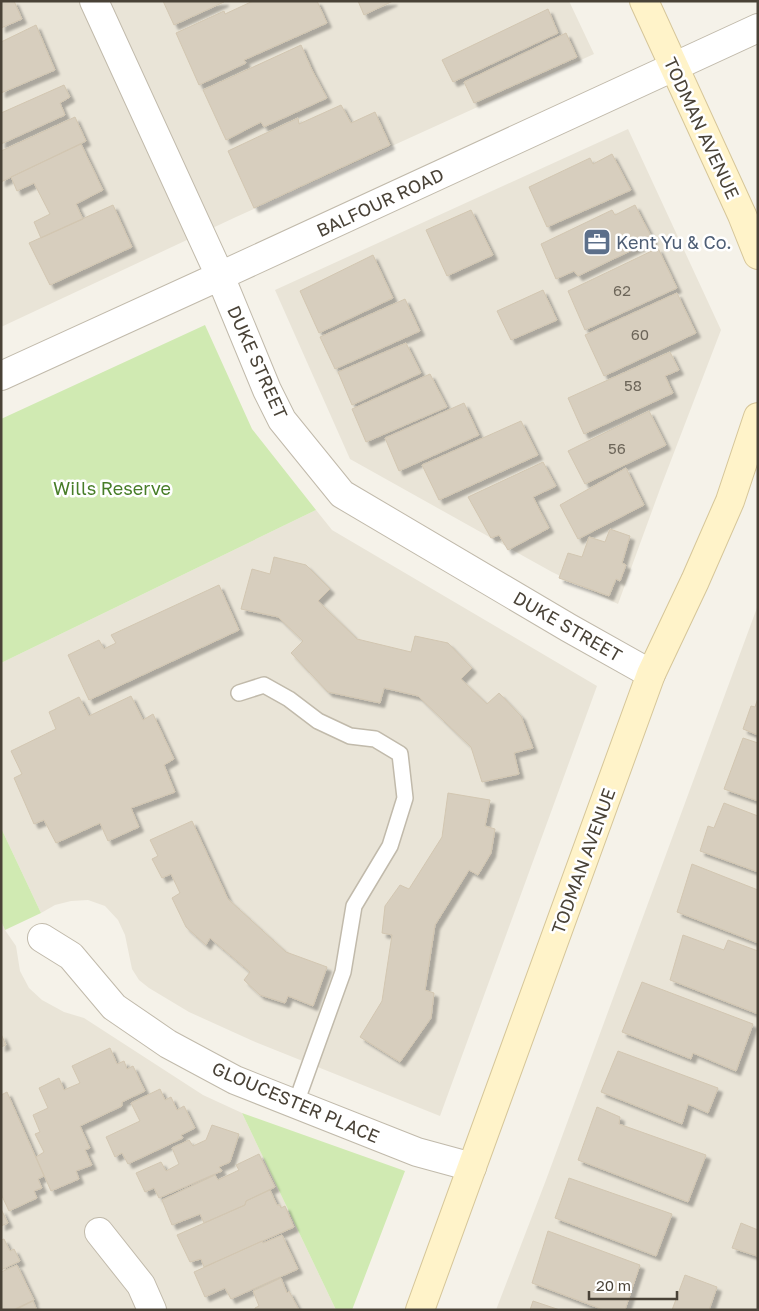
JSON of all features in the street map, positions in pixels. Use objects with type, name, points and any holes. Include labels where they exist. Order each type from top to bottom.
[{"type":"main road","name":"TODMAN AVENUE","points":[[644,1],[742,215],[758,255]]},
{"type":"main road","name":"TODMAN AVENUE","points":[[420,1310],[651,674],[695,582],[730,501],[758,417]]},
{"type":"street","name":"DUKE STREET","points":[[94,1],[220,276],[267,390],[282,420],[342,494],[569,628],[651,674]]},
{"type":"street","name":"BALFOUR ROAD","points":[[1,376],[758,28]]},
{"type":"street","name":"GLOUCESTER PLACE","points":[[42,938],[71,956],[114,1006],[168,1044],[235,1080],[417,1152],[472,1168]]},
{"type":"street","points":[[99,1232],[140,1285],[152,1310]]},
{"type":"lane","points":[[239,693],[264,685],[289,699],[318,721],[350,736],[375,739],[400,754],[405,798],[390,846],[354,906],[342,972],[296,1103]]},
{"type":"shaded area","points":[[1,1],[569,1],[594,54],[236,217],[1,327]]},
{"type":"shaded area","points":[[628,129],[721,330],[618,604],[552,572],[350,459],[275,290]]},
{"type":"shaded area","points":[[316,510],[332,530],[597,686],[440,1116],[253,1041],[189,1012],[149,988],[139,980],[132,969],[125,935],[118,920],[105,906],[88,900],[71,901],[55,905],[41,913],[1,828],[1,663]]},
{"type":"shaded area","points":[[758,605],[758,1310],[496,1310],[546,1180]]},
{"type":"shaded area","points":[[1,921],[16,946],[20,971],[29,988],[42,1000],[64,1012],[84,1018],[203,1095],[242,1113],[336,1310],[1,1310]]},
{"type":"green space","name":"Wills Reserve","points":[[205,325],[252,429],[316,510],[1,663],[1,419]]},
{"type":"green space","points":[[1,828],[41,913],[5,930],[1,921]]},
{"type":"green space","points":[[242,1113],[405,1171],[352,1310],[336,1310]]},
{"type":"building","points":[[1,1],[14,1],[22,19],[1,28]]},
{"type":"building","points":[[163,1],[224,1],[224,2],[174,25]]},
{"type":"building","points":[[253,1],[317,1],[327,23],[244,60],[246,63],[199,85],[176,33],[224,11],[225,14]]},
{"type":"building","points":[[358,1],[393,1],[364,15]]},
{"type":"building","points":[[548,9],[558,33],[453,82],[442,60]]},
{"type":"building","points":[[36,25],[55,70],[1,93],[1,42]]},
{"type":"building","points":[[566,33],[577,57],[474,103],[464,82]]},
{"type":"building","points":[[301,45],[327,98],[264,127],[261,122],[226,140],[203,90]]},
{"type":"building","points":[[64,85],[70,97],[60,103],[65,115],[1,144],[1,113]]},
{"type":"building","points":[[341,105],[351,123],[375,112],[390,145],[254,208],[228,151],[298,118],[299,124]]},
{"type":"building","points":[[75,117],[86,141],[1,182],[1,151]]},
{"type":"building","points":[[81,144],[103,190],[76,204],[83,219],[41,238],[34,222],[50,214],[34,183],[17,191],[11,177]]},
{"type":"building","points":[[612,154],[631,190],[547,227],[529,187],[590,158],[593,164]]},
{"type":"building","points":[[113,205],[132,247],[50,285],[29,243]]},
{"type":"building","name":"Kent Yu & Co.","points":[[635,205],[653,240],[578,276],[574,271],[556,279],[541,244],[612,210],[615,215]]},
{"type":"building","points":[[471,210],[493,255],[447,276],[426,230]]},
{"type":"building","points":[[658,248],[677,288],[585,330],[568,291]]},
{"type":"building","points":[[373,255],[393,298],[319,333],[300,291]]},
{"type":"building","points":[[543,290],[557,320],[511,340],[497,311]]},
{"type":"building","points":[[677,293],[696,333],[604,376],[585,335]]},
{"type":"building","points":[[405,299],[420,331],[335,369],[320,337]]},
{"type":"building","points":[[406,343],[421,373],[352,405],[338,372]]},
{"type":"building","points":[[670,352],[679,370],[665,376],[673,393],[584,434],[568,398]]},
{"type":"building","points":[[430,374],[447,407],[366,442],[352,409]]},
{"type":"building","points":[[464,403],[479,435],[399,471],[385,438]]},
{"type":"building","points":[[649,411],[666,445],[585,484],[568,451]]},
{"type":"building","points":[[521,421],[538,455],[439,500],[422,465]]},
{"type":"building","points":[[543,462],[556,486],[533,497],[549,528],[508,550],[499,535],[491,538],[468,497]]},
{"type":"building","points":[[626,468],[644,505],[578,539],[560,505]]},
{"type":"building","points":[[610,529],[630,536],[622,563],[626,565],[620,581],[616,579],[609,596],[559,578],[568,553],[582,557],[589,537],[605,542]]},
{"type":"building","points":[[274,557],[306,565],[330,589],[318,601],[357,639],[411,652],[415,636],[448,643],[472,668],[461,679],[487,704],[499,693],[521,716],[533,748],[514,753],[519,774],[482,782],[471,747],[418,696],[384,688],[380,703],[328,692],[291,653],[303,641],[278,617],[241,609],[252,569],[270,574]]},
{"type":"building","points":[[219,585],[239,630],[89,700],[68,655],[99,640],[104,649],[116,643],[111,635]]},
{"type":"building","points":[[131,696],[143,720],[153,714],[174,759],[164,765],[175,792],[131,808],[139,827],[108,841],[100,823],[56,843],[44,820],[34,824],[14,778],[22,774],[11,751],[56,729],[49,712],[79,697],[89,716]]},
{"type":"building","points":[[758,698],[758,735],[743,729],[751,706],[755,707]]},
{"type":"building","points":[[743,738],[758,743],[758,801],[724,789]]},
{"type":"building","points":[[448,793],[490,800],[485,826],[495,829],[491,853],[478,875],[469,870],[435,925],[425,990],[434,993],[431,1018],[400,1062],[360,1037],[382,1001],[392,935],[382,933],[385,906],[400,885],[409,889],[442,837]]},
{"type":"building","points":[[724,803],[758,816],[758,872],[700,851],[708,826],[714,828]]},
{"type":"building","points":[[192,821],[228,899],[286,952],[327,967],[313,1006],[288,996],[285,1003],[260,995],[244,980],[250,972],[210,938],[206,945],[186,927],[172,898],[180,893],[171,874],[162,878],[152,859],[158,856],[150,840]]},
{"type":"building","points":[[692,864],[758,890],[758,943],[677,912]]},
{"type":"building","points":[[683,935],[724,950],[728,940],[758,951],[758,1014],[670,980]]},
{"type":"building","points":[[642,982],[753,1024],[736,1071],[693,1053],[691,1059],[622,1032]]},
{"type":"building","points":[[1,1034],[6,1045],[1,1047]]},
{"type":"building","points":[[110,1048],[117,1064],[124,1061],[127,1069],[133,1066],[145,1091],[122,1102],[122,1106],[80,1126],[90,1148],[85,1150],[92,1165],[76,1171],[79,1179],[51,1191],[36,1157],[44,1152],[35,1134],[40,1132],[33,1115],[48,1108],[39,1088],[59,1078],[64,1090],[80,1083],[72,1066]]},
{"type":"building","points":[[618,1051],[718,1088],[708,1113],[688,1104],[682,1124],[601,1092]]},
{"type":"building","points":[[160,1089],[165,1100],[171,1097],[177,1110],[184,1106],[195,1128],[181,1135],[183,1138],[128,1164],[122,1153],[115,1157],[106,1137],[140,1121],[131,1103]]},
{"type":"building","points":[[7,1092],[44,1176],[38,1179],[42,1188],[34,1191],[37,1198],[9,1211],[1,1194],[1,1095]]},
{"type":"building","points":[[597,1107],[620,1117],[619,1124],[706,1155],[688,1202],[578,1160]]},
{"type":"building","points":[[212,1125],[239,1134],[230,1162],[219,1167],[222,1171],[159,1198],[154,1188],[145,1192],[136,1173],[161,1162],[166,1171],[179,1164],[172,1148],[189,1140],[193,1146],[206,1140]]},
{"type":"building","points":[[259,1154],[275,1187],[246,1201],[245,1205],[204,1223],[200,1214],[172,1225],[162,1200],[215,1175],[218,1180],[239,1170],[236,1165]]},
{"type":"building","points":[[569,1178],[672,1214],[656,1256],[555,1218]]},
{"type":"building","points":[[270,1190],[277,1205],[280,1205],[281,1208],[285,1206],[294,1227],[204,1267],[201,1259],[190,1262],[177,1235],[245,1205],[246,1201]]},
{"type":"building","points":[[1,1209],[8,1223],[1,1226]]},
{"type":"building","points":[[741,1223],[758,1230],[757,1256],[732,1248]]},
{"type":"building","points":[[548,1231],[640,1265],[625,1310],[604,1310],[532,1283]]},
{"type":"building","points":[[282,1235],[298,1269],[231,1299],[225,1288],[205,1297],[194,1272],[262,1241],[263,1243]]},
{"type":"building","points":[[4,1239],[10,1251],[14,1249],[20,1261],[1,1270],[1,1240]]},
{"type":"building","points":[[17,1265],[34,1300],[13,1310],[1,1310],[1,1272]]},
{"type":"building","points":[[685,1275],[717,1287],[709,1310],[672,1310]]},
{"type":"building","points":[[281,1278],[287,1293],[289,1291],[299,1310],[255,1310],[259,1306],[253,1291]]},
{"type":"building","points":[[33,1301],[37,1310],[15,1310]]},
{"type":"building","points":[[533,1301],[560,1310],[530,1310]]},
{"type":"place","name":"Kent Yu & Co.","points":[[597,242]]}]
